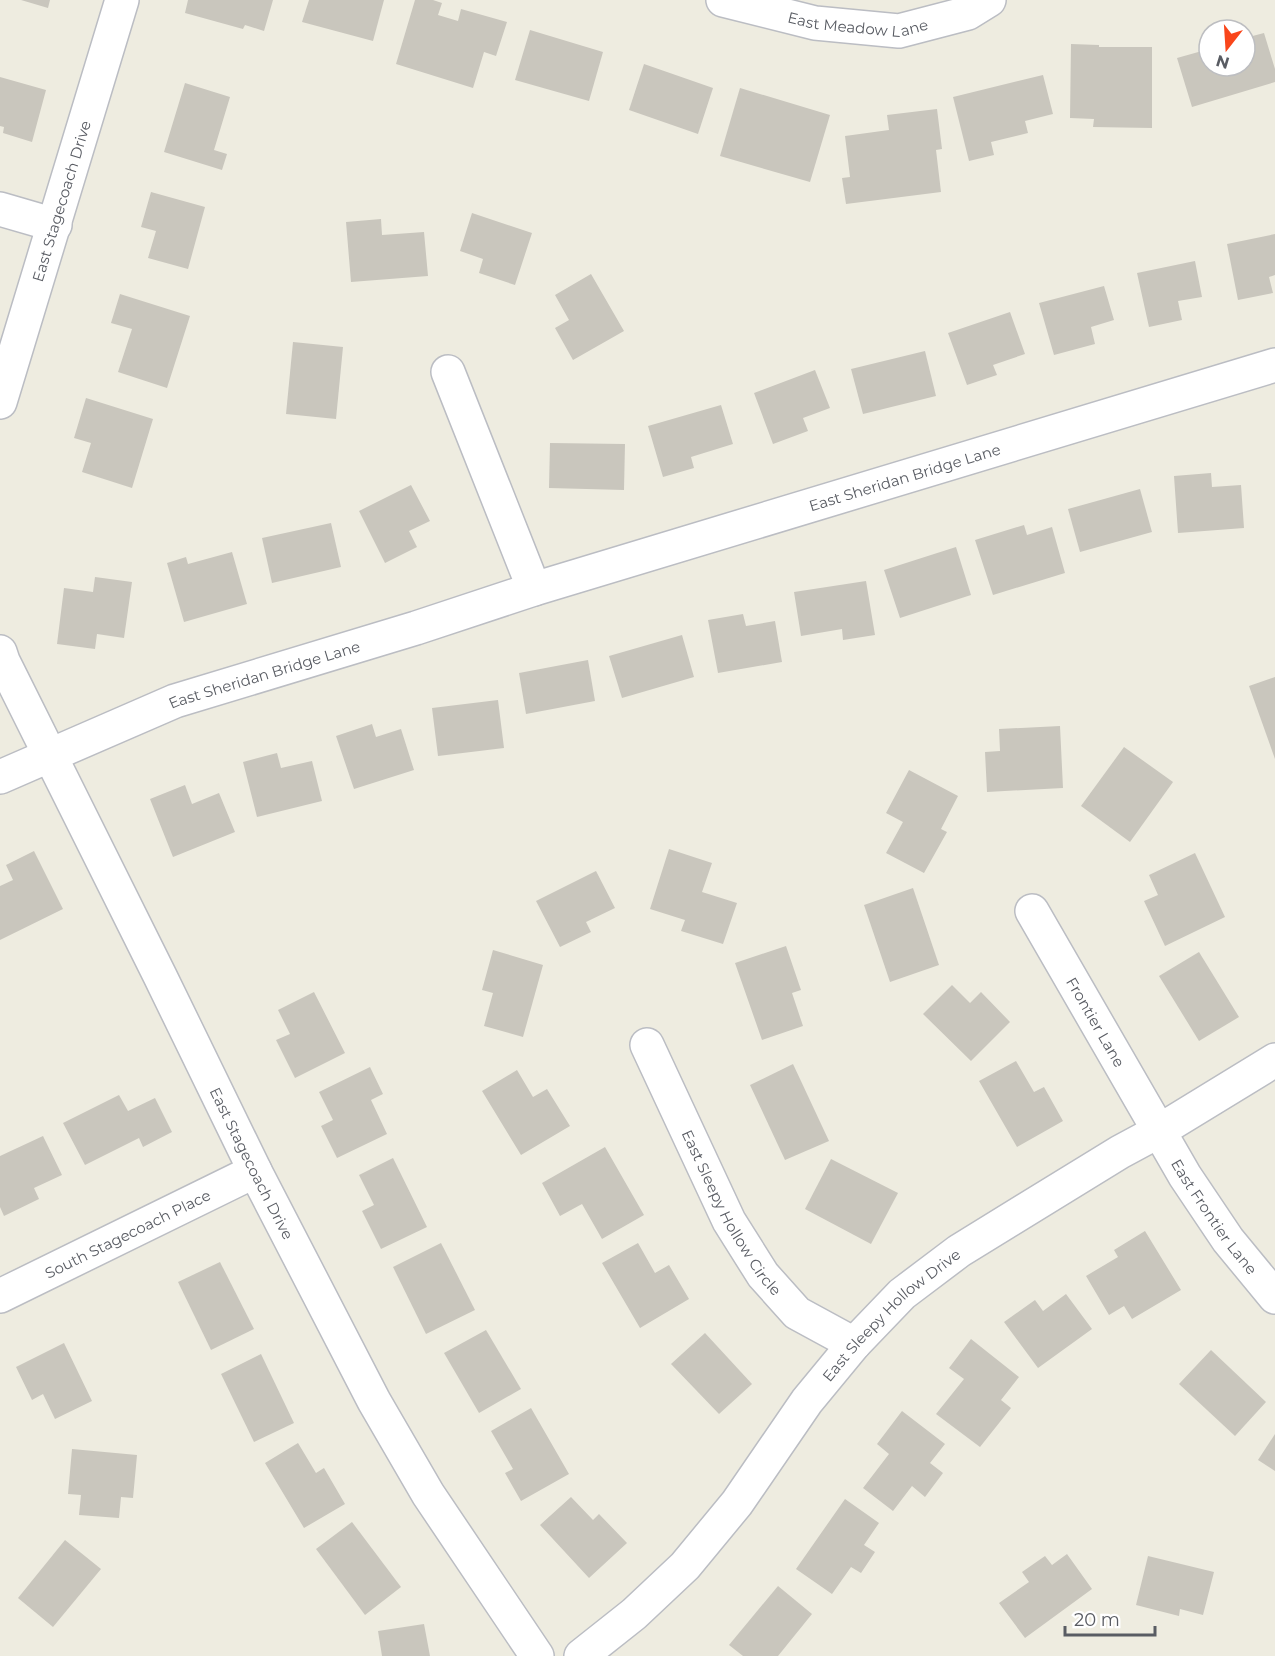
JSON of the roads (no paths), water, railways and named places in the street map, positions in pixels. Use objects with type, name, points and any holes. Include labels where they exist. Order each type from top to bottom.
[{"type":"street","name":"East Stagecoach Drive","points":[[0,402],[122,0]]},
{"type":"street","name":"East Meadow Lane","points":[[723,0],[814,23],[899,31],[968,13],[989,0]]},
{"type":"street","points":[[0,209],[55,225]]},
{"type":"street","points":[[448,372],[534,589]]},
{"type":"street","name":"East Sheridan Bridge Lane","points":[[0,777],[175,701],[416,628],[534,589],[1272,376]]},
{"type":"street","name":"East Stagecoach Drive","points":[[0,652],[255,1171],[374,1401],[422,1483],[537,1656]]},
{"type":"street","name":"Frontier Lane","points":[[1032,911],[1159,1131]]},
{"type":"street","name":"East Sleepy Hollow Circle","points":[[647,1045],[729,1221],[763,1275],[797,1313],[854,1344]]},
{"type":"street","name":"East Sleepy Hollow Drive","points":[[581,1656],[634,1614],[685,1566],[737,1503],[807,1401],[854,1344],[902,1294],[959,1251],[1275,1060]]},
{"type":"street","name":"East Frontier Lane","points":[[1159,1131],[1185,1176],[1228,1240],[1275,1297]]},
{"type":"street","name":"South Stagecoach Place","points":[[0,1296],[255,1171]]}]
